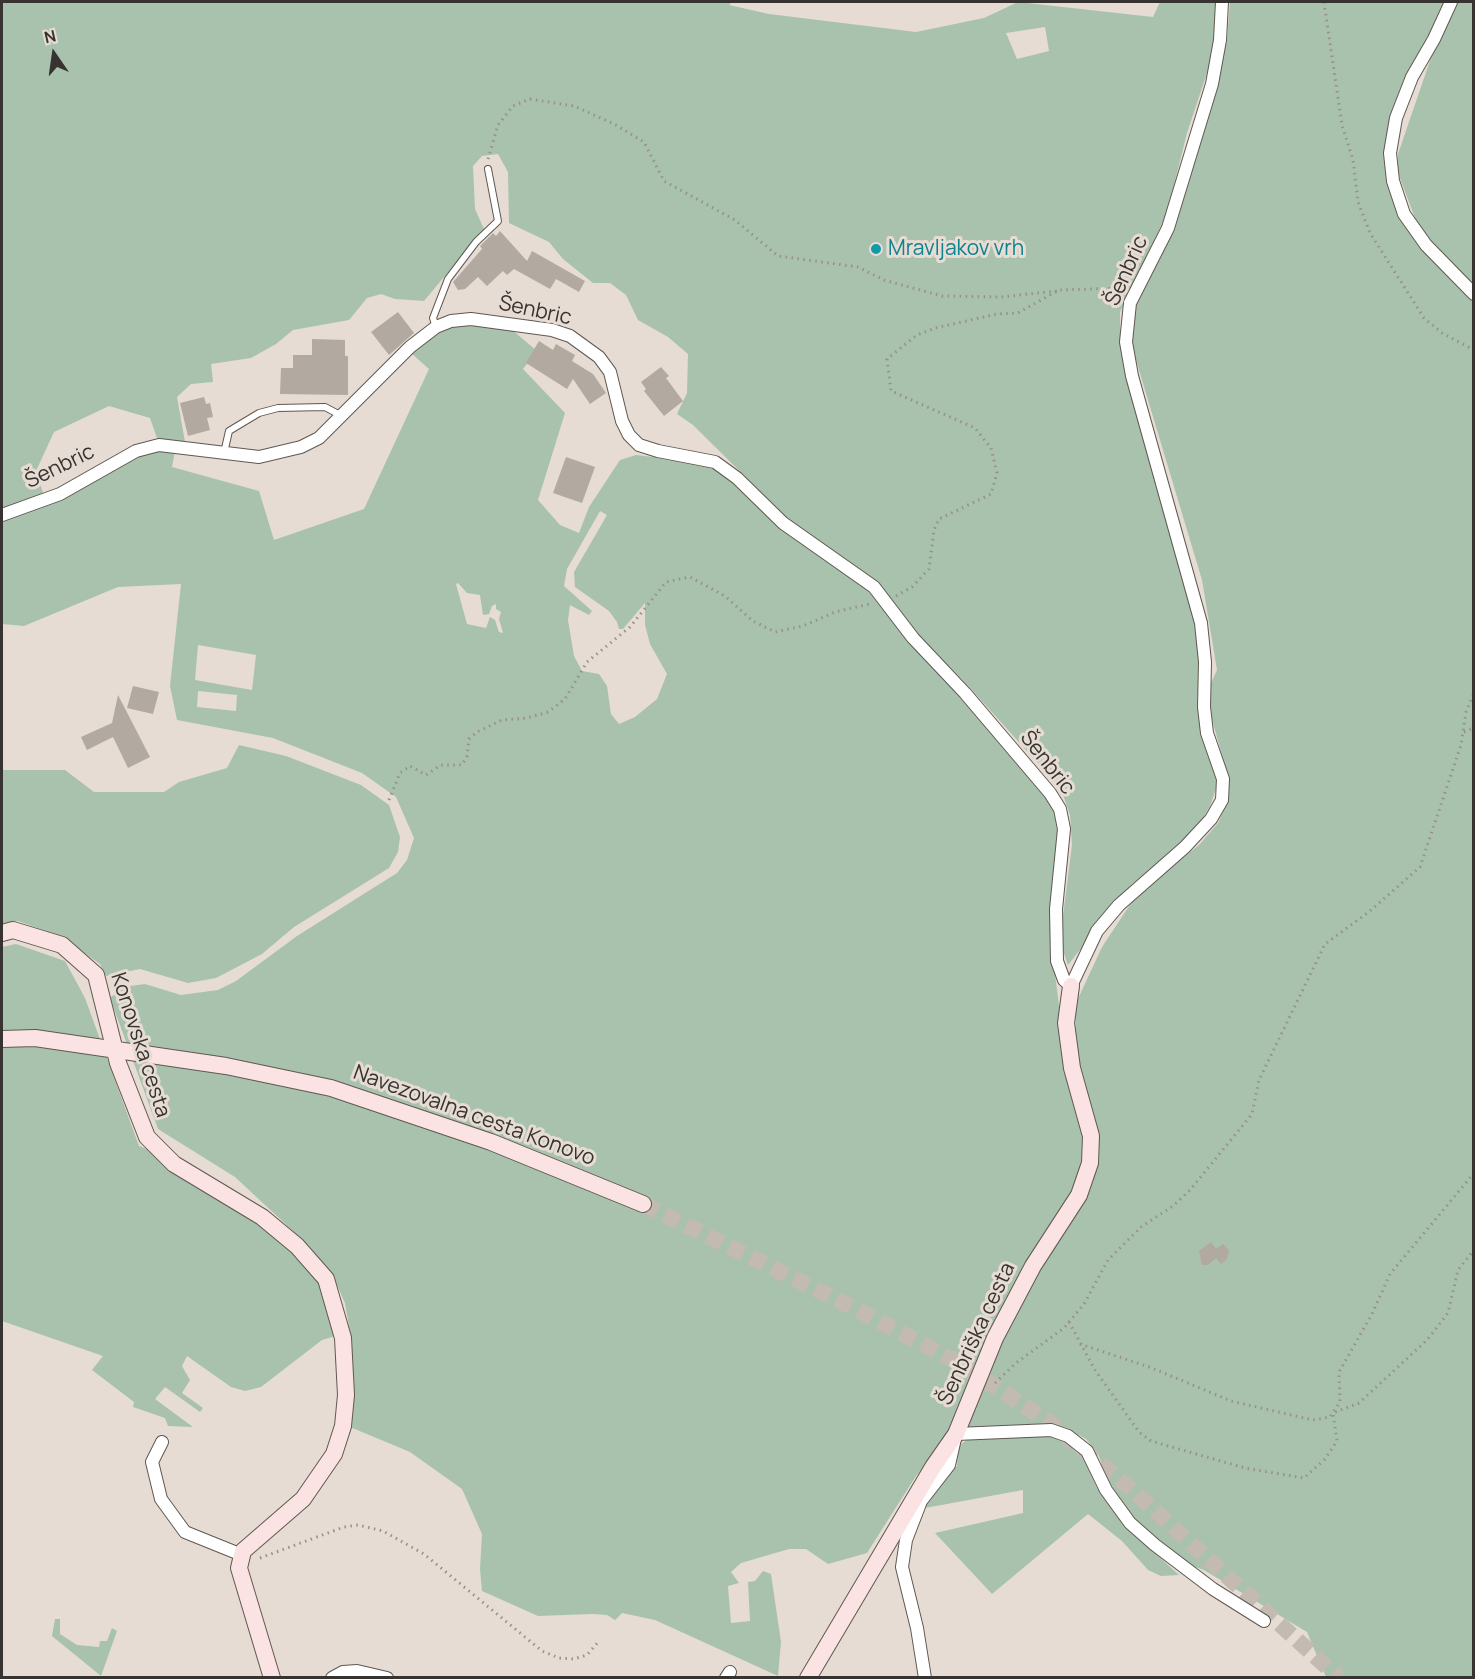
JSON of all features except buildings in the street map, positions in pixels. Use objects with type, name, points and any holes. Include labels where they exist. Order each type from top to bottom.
[{"type":"street","name":"Šenbric","points":[[2,515],[60,494],[136,451],[159,445],[259,457],[290,451],[319,438],[410,347],[436,327],[451,321],[471,319],[552,330],[570,336],[599,357],[609,372],[622,421],[629,435],[639,445],[715,462],[737,478],[783,524],[874,587],[913,638],[980,711],[1050,793],[1060,809],[1064,829],[1055,935],[1057,961],[1064,980],[1071,986],[1097,931],[1119,905],[1191,840],[1211,819],[1222,800],[1222,779],[1207,733],[1204,707],[1205,662],[1201,622],[1132,376],[1126,342],[1130,303],[1168,228],[1212,84],[1221,40],[1222,2]]},
{"type":"street","points":[[1451,2],[1434,39],[1412,77],[1396,117],[1390,153],[1392,181],[1404,214],[1426,245],[1473,294]]},
{"type":"street","name":"Konovska cesta","points":[[2,933],[13,930],[62,945],[96,975],[115,1050],[147,1137],[174,1164],[262,1216],[297,1246],[326,1279],[343,1338],[346,1395],[343,1426],[334,1454],[303,1499],[243,1551],[241,1560]]},
{"type":"street","name":"Šenbriška cesta","points":[[808,1677],[933,1467],[956,1434],[995,1338],[1033,1266],[1079,1195],[1090,1163],[1090,1136],[1072,1068],[1068,1034],[1071,986]]},
{"type":"street","name":"Navezovalna cesta Konovo","points":[[2,1039],[35,1038],[226,1066],[331,1088],[491,1142],[643,1204]]},
{"type":"street","points":[[925,1677],[917,1628],[902,1567],[906,1540],[921,1501],[949,1465],[956,1434],[1051,1430],[1068,1436],[1087,1451],[1106,1490],[1130,1523],[1196,1576],[1264,1621]]},
{"type":"street","points":[[162,1442],[152,1462],[161,1499],[185,1532],[241,1560],[272,1677]]},
{"type":"street","points":[[332,1677],[343,1672],[357,1671],[387,1677]]},
{"type":"lane","points":[[436,327],[433,318],[448,279],[476,242],[498,221],[488,169]]},
{"type":"lane","points":[[224,453],[229,431],[259,413],[278,408],[325,407],[343,416]]},
{"type":"path","points":[[1324,2],[1342,126],[1353,160],[1358,202],[1370,233],[1424,318],[1442,333],[1473,351]]},
{"type":"path","points":[[488,169],[487,160],[498,125],[513,106],[530,99],[574,106],[614,124],[644,142],[664,181],[735,220],[778,256],[858,267],[884,280],[942,296],[1001,297],[1059,290]]},
{"type":"path","points":[[991,1387],[1069,1322],[1084,1304],[1108,1260],[1141,1227],[1173,1206],[1190,1190],[1252,1114],[1263,1070],[1325,944],[1370,911],[1420,867],[1461,745],[1466,712],[1473,693]]},
{"type":"path","points":[[1463,732],[1473,728]]},
{"type":"path","points":[[1080,1344],[1152,1368],[1231,1401],[1313,1420],[1330,1417],[1340,1402],[1339,1372],[1372,1314],[1390,1274],[1473,1173]]},
{"type":"path","points":[[1333,1413],[1359,1403],[1427,1340],[1448,1313],[1458,1270],[1473,1250]]},
{"type":"path","points":[[1069,1322],[1080,1344],[1139,1432],[1151,1441],[1209,1459],[1304,1478],[1325,1459],[1337,1441],[1333,1413]]},
{"type":"path","points":[[241,1560],[344,1527],[358,1525],[383,1532],[424,1554],[542,1651],[559,1658],[574,1659],[587,1655],[599,1641]]},
{"type":"green space","points":[[2,2],[732,2],[729,5],[769,14],[916,32],[984,18],[1018,2],[1153,17],[1160,2],[1222,2],[1219,37],[1187,133],[1167,213],[1120,312],[1120,337],[1138,422],[1192,582],[1201,679],[1197,697],[1201,722],[1216,764],[1218,783],[1210,806],[1193,835],[1132,884],[1068,965],[1063,951],[1062,924],[1072,845],[1070,815],[1061,789],[963,680],[907,625],[886,593],[867,574],[787,518],[693,425],[677,414],[687,393],[688,354],[668,337],[638,320],[626,295],[610,283],[593,283],[563,259],[549,242],[509,223],[508,172],[498,154],[482,156],[473,166],[475,209],[484,229],[424,301],[395,299],[381,294],[367,298],[349,320],[293,330],[276,344],[251,358],[211,364],[213,382],[191,384],[177,397],[185,442],[158,441],[150,418],[109,406],[54,432],[36,471],[44,496],[2,510]],"holes":[[[1045,27],[1049,51],[1017,59],[1006,33]]]},
{"type":"green space","points":[[1230,2],[1444,2],[1426,44],[1389,154],[1421,247],[1473,301],[1473,1677],[1326,1677],[1307,1632],[1204,1570],[1178,1561],[1134,1519],[1108,1480],[1098,1454],[1086,1439],[1064,1427],[1012,1426],[965,1430],[997,1341],[1094,1172],[1075,1057],[1076,1003],[1102,947],[1137,894],[1199,845],[1218,823],[1227,803],[1228,781],[1209,709],[1207,692],[1217,670],[1202,580],[1133,350],[1132,329],[1135,305],[1174,220],[1227,41]]},
{"type":"green space","points":[[1456,2],[1473,2],[1473,283],[1432,244],[1415,218],[1398,173],[1398,154],[1435,46]]},
{"type":"green space","points":[[473,324],[511,329],[537,351],[523,369],[565,413],[538,500],[560,525],[579,533],[589,507],[620,460],[636,455],[704,463],[721,471],[778,527],[859,579],[904,636],[1021,764],[1054,805],[1059,822],[1058,870],[1051,893],[1050,936],[1066,1059],[1085,1138],[1076,1190],[941,1448],[916,1476],[867,1553],[828,1564],[806,1549],[789,1549],[741,1563],[731,1572],[739,1583],[728,1586],[731,1623],[750,1621],[748,1582],[755,1581],[763,1571],[771,1574],[781,1642],[778,1676],[655,1620],[622,1613],[615,1620],[607,1615],[593,1614],[538,1616],[482,1591],[480,1569],[482,1534],[462,1489],[410,1452],[350,1427],[351,1338],[345,1303],[333,1276],[308,1245],[235,1177],[158,1129],[110,998],[123,987],[145,984],[181,995],[218,990],[236,981],[297,936],[397,873],[407,860],[414,838],[396,797],[362,773],[273,738],[177,720],[170,686],[181,584],[118,587],[24,626],[2,624],[2,520],[114,465],[156,450],[175,451],[172,467],[259,491],[274,540],[364,509],[429,369],[411,353],[433,335],[452,326]],"holes":[[[600,511],[607,515],[574,572],[575,587],[609,611],[619,629],[623,629],[645,603],[645,625],[650,644],[667,674],[657,699],[635,717],[619,724],[611,714],[607,686],[599,674],[582,671],[574,656],[568,620],[570,605],[589,615],[592,611],[564,586],[567,569]],[[458,583],[467,593],[480,595],[483,615],[489,614],[492,606],[496,604],[496,609],[501,612],[499,619],[503,633],[499,632],[495,620],[490,617],[486,628],[467,624],[456,584]],[[198,645],[256,655],[252,690],[195,680]],[[198,691],[237,695],[236,711],[197,707]]]},
{"type":"green space","points":[[239,745],[286,756],[361,785],[389,805],[400,837],[398,852],[389,868],[294,927],[262,954],[216,978],[188,983],[140,969],[106,976],[100,964],[60,936],[18,921],[2,924],[2,770],[65,770],[94,792],[164,792],[179,782],[227,768]]},
{"type":"green space","points":[[16,944],[65,961],[85,998],[139,1146],[196,1167],[320,1277],[335,1336],[322,1340],[261,1387],[245,1391],[231,1387],[187,1356],[182,1366],[190,1380],[182,1393],[203,1408],[200,1412],[165,1387],[155,1399],[193,1427],[168,1426],[165,1418],[133,1407],[134,1402],[92,1370],[103,1356],[2,1321],[2,947]]},
{"type":"green space","points":[[1046,1435],[1065,1442],[1084,1459],[1096,1486],[1124,1525],[1179,1575],[1161,1576],[1148,1570],[1122,1541],[1088,1514],[992,1594],[935,1533],[1023,1513],[1023,1490],[925,1508],[938,1484],[957,1466],[958,1446],[967,1440]]},
{"type":"green space","points":[[55,1619],[60,1619],[60,1634],[77,1645],[99,1647],[100,1641],[107,1641],[112,1628],[117,1631],[101,1676],[52,1636]]},
{"type":"tunnel","points":[[643,1204],[856,1309],[957,1362],[1049,1422],[1131,1489],[1339,1678]]},
{"type":"place","name":"Mravljakov vrh","points":[[876,249]]}]
